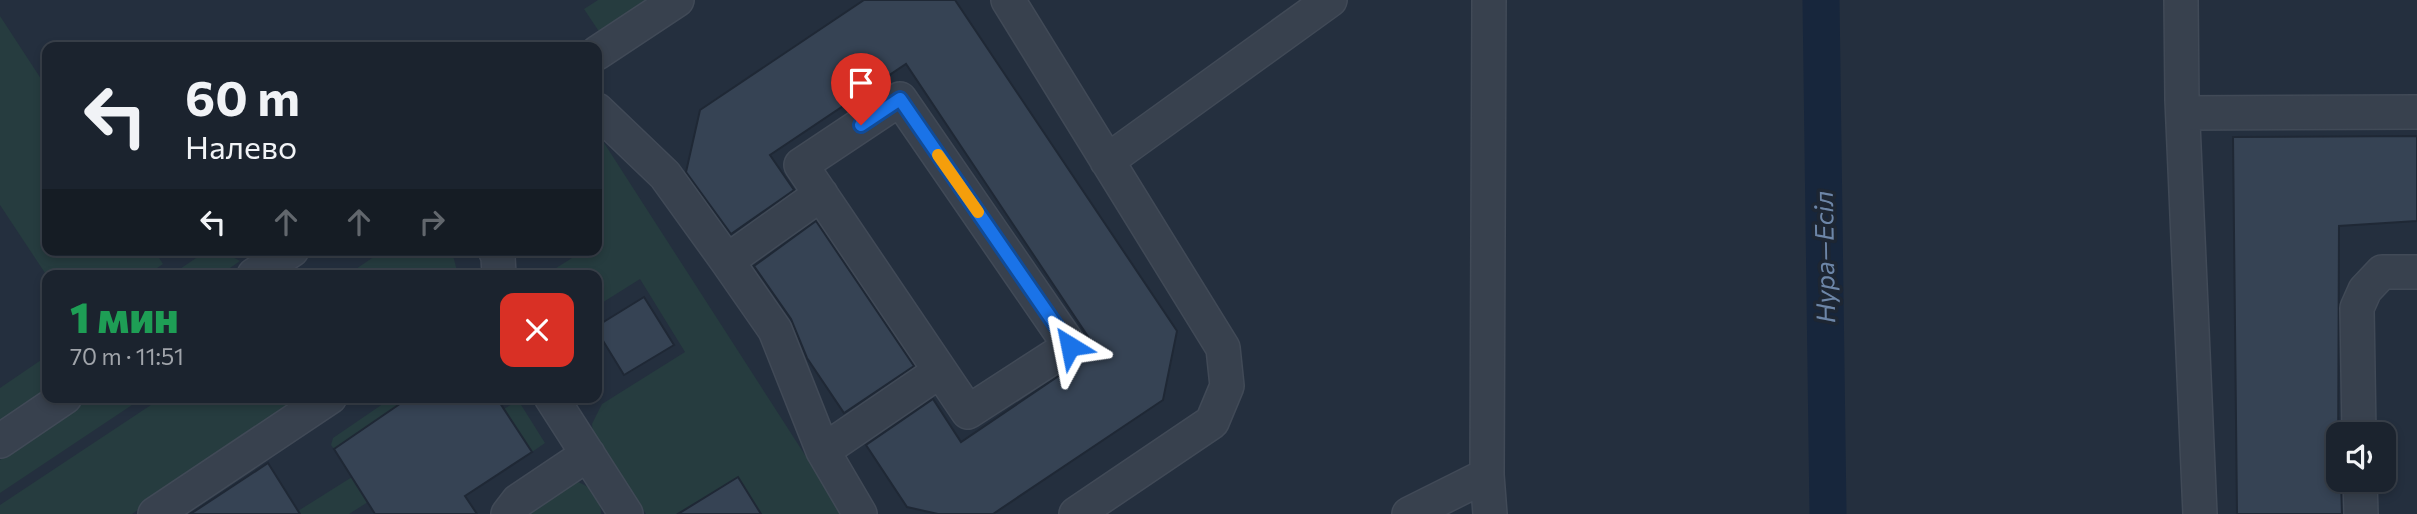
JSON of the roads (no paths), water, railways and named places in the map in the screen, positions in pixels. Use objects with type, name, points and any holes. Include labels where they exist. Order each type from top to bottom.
[{"type":"street","points":[[602,49],[677,0]]},
{"type":"street","points":[[1008,0],[1223,348],[1227,386],[1212,422],[1076,514]]},
{"type":"street","points":[[1107,161],[1330,0]]},
{"type":"street","points":[[1489,0],[1487,475],[1490,514]]},
{"type":"street","points":[[2181,0],[2183,113],[2200,514]]},
{"type":"street","points":[[900,99],[1070,346],[968,412],[821,194],[801,165],[900,99]]},
{"type":"street","points":[[2183,113],[2417,112]]},
{"type":"street","points":[[602,115],[665,175],[775,330],[823,451],[860,514]]},
{"type":"street","points":[[727,261],[821,194]]},
{"type":"street","points":[[262,270],[283,256]]},
{"type":"street","points":[[2359,422],[2357,308],[2365,290],[2382,272],[2417,272]]},
{"type":"street","points":[[823,451],[940,370]]},
{"type":"street","points":[[0,441],[56,403]]},
{"type":"street","points":[[155,514],[321,403]]},
{"type":"street","points":[[555,403],[626,514]]},
{"type":"street","points":[[509,514],[519,501],[588,454]]},
{"type":"street","points":[[1409,514],[1487,475]]},
{"type":"street","points":[[2360,492],[2361,514]]},
{"type":"waterway","name":"Нура—Есіл","points":[[1821,0],[1828,514]]}]
